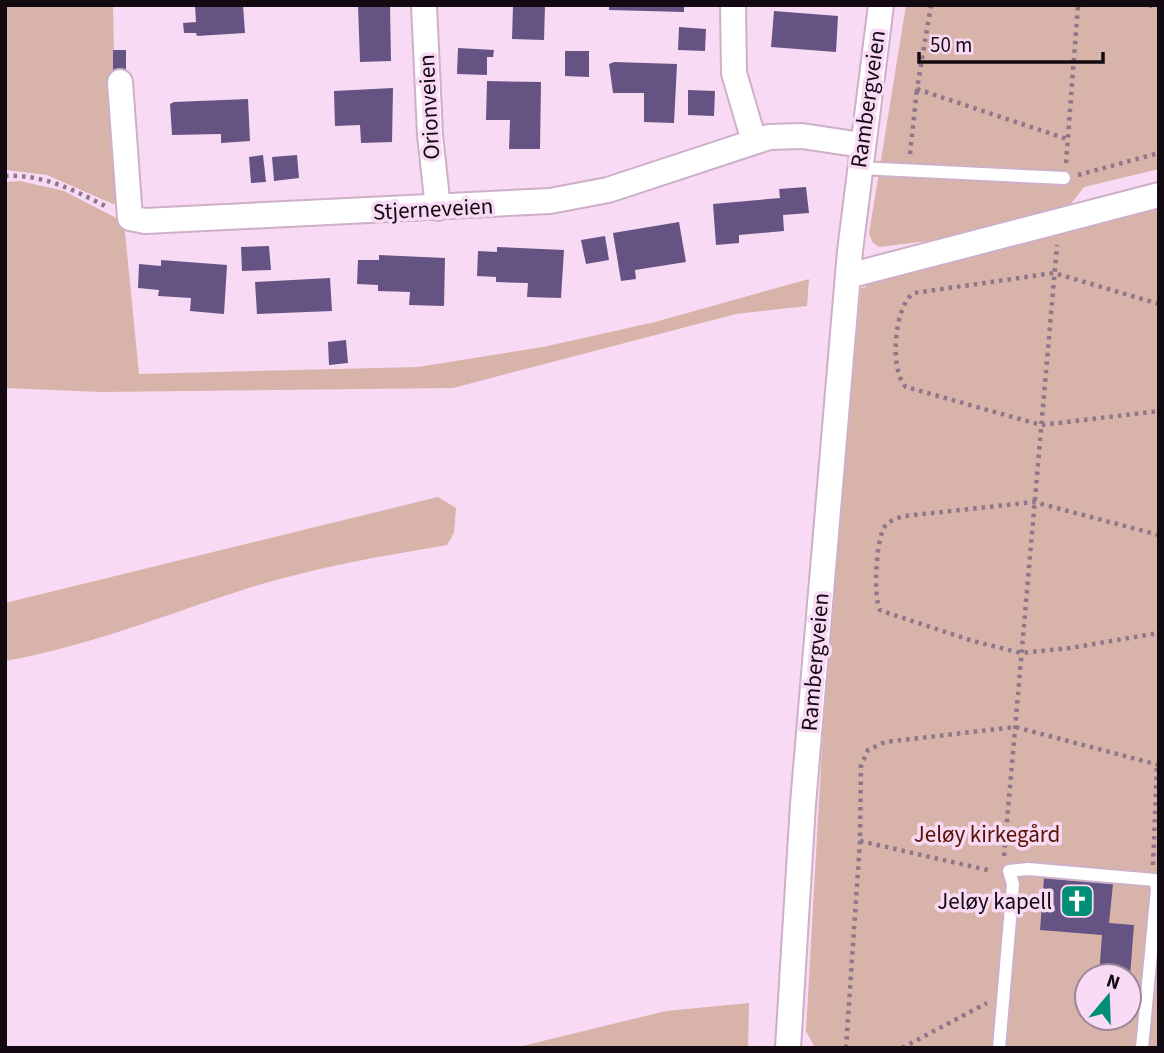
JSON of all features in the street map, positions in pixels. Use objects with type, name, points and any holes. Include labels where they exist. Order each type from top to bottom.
[{"type":"street","name":"Orionveien","points":[[425,5],[430,135],[438,208]]},
{"type":"street","points":[[733,5],[734,73],[754,141]]},
{"type":"street","name":"Rambergveien","points":[[788,1048],[803,804],[848,276],[860,156],[881,5]]},
{"type":"street","points":[[120,82],[130,218]]},
{"type":"street","name":"Stjerneveien","points":[[130,218],[157,221],[504,206],[583,196],[769,137],[802,136],[860,156]]},
{"type":"street","points":[[848,276],[1159,195]]},
{"type":"lane","points":[[860,156],[908,170],[1065,178]]},
{"type":"lane","points":[[999,1048],[1013,884],[1009,871],[1045,869],[1155,880],[1157,889],[1142,1048]]},
{"type":"path","points":[[908,170],[917,89],[931,5]]},
{"type":"path","points":[[1078,5],[1065,178],[1159,153]]},
{"type":"path","points":[[1149,5],[1159,8]]},
{"type":"path","points":[[917,89],[1067,139]]},
{"type":"path","points":[[5,176],[21,175],[58,183],[130,218]]},
{"type":"path","points":[[860,841],[971,868],[1009,871],[1004,859],[1054,273],[1061,221]]},
{"type":"path","points":[[1159,304],[1065,274],[1054,273],[914,293],[905,300],[900,316],[895,368],[900,382],[906,387],[1041,425],[1159,411]]},
{"type":"path","points":[[1159,536],[1034,502],[898,518],[882,533],[876,597],[880,610],[973,641],[1021,653],[1159,633]]},
{"type":"path","points":[[846,1048],[860,841],[861,766],[868,750],[885,742],[1015,727],[1158,765],[1153,868],[1155,880]]},
{"type":"path","points":[[902,1048],[976,1006],[1002,1004]]},
{"type":"green space","points":[[5,5],[113,5],[117,202],[113,204],[47,175],[5,170]]},
{"type":"green space","points":[[906,5],[1159,5],[1159,169],[1084,187],[1070,205],[928,241],[879,247],[873,243],[869,234]]},
{"type":"green space","points":[[20,181],[64,191],[124,222],[139,374],[418,367],[543,347],[655,322],[809,279],[807,306],[736,314],[453,388],[101,392],[5,388],[5,182]]},
{"type":"green space","name":"Jeløy kirkegård","points":[[1159,199],[1159,1048],[815,1048],[806,1031],[827,660],[861,288],[866,287],[866,280]]},
{"type":"green space","points":[[438,497],[456,508],[454,533],[447,545],[350,562],[279,579],[100,638],[5,661],[5,603]]},
{"type":"green space","points":[[749,1003],[748,1048],[514,1048],[666,1011]]},
{"type":"building","points":[[195,5],[243,5],[245,33],[197,36],[196,33],[184,33],[183,23],[196,22]]},
{"type":"building","points":[[358,5],[390,5],[391,61],[360,62]]},
{"type":"building","points":[[513,5],[545,5],[544,40],[512,39]]},
{"type":"building","points":[[609,5],[684,5],[684,12],[609,10]]},
{"type":"building","points":[[774,11],[838,16],[836,52],[771,47]]},
{"type":"building","points":[[679,27],[706,29],[705,51],[678,50]]},
{"type":"building","points":[[458,48],[494,50],[493,57],[487,57],[487,75],[457,74]]},
{"type":"building","points":[[113,50],[126,50],[126,74],[113,74]]},
{"type":"building","points":[[565,51],[589,51],[589,77],[565,76]]},
{"type":"building","points":[[609,64],[677,64],[674,123],[644,122],[644,93],[613,93]]},
{"type":"building","points":[[487,81],[541,82],[540,149],[509,149],[510,120],[486,120]]},
{"type":"building","points":[[393,88],[392,142],[361,143],[360,125],[335,126],[334,91]]},
{"type":"building","points":[[688,90],[715,91],[714,116],[688,115]]},
{"type":"building","points":[[248,99],[250,141],[221,143],[221,134],[172,135],[170,104],[174,102]]},
{"type":"building","points":[[263,155],[266,182],[251,183],[249,157]]},
{"type":"building","points":[[297,155],[299,178],[274,181],[272,157]]},
{"type":"building","points":[[806,187],[809,213],[783,215],[784,231],[739,235],[739,243],[716,245],[713,204],[780,198],[779,189]]},
{"type":"building","points":[[679,222],[686,262],[635,270],[636,279],[621,281],[613,233]]},
{"type":"building","points":[[605,236],[609,260],[586,264],[581,240]]},
{"type":"building","points":[[269,246],[271,270],[242,271],[241,247]]},
{"type":"building","points":[[497,247],[564,250],[561,298],[527,297],[528,283],[496,282],[496,277],[477,276],[478,251],[497,252]]},
{"type":"building","points":[[379,255],[445,258],[444,306],[409,305],[410,292],[378,291],[378,285],[357,284],[358,260],[379,260]]},
{"type":"building","points":[[161,260],[227,265],[224,314],[190,311],[191,298],[158,296],[159,290],[138,288],[139,264],[161,266]]},
{"type":"building","points":[[330,278],[332,311],[257,314],[255,282]]},
{"type":"building","points":[[346,340],[348,363],[329,365],[328,342]]},
{"type":"building","name":"Jeløy kapell","points":[[1044,878],[1113,884],[1109,923],[1134,925],[1131,962],[1100,962],[1102,935],[1040,930]]},
{"type":"place","name":"Jeløy kapell","points":[[1077,901]]}]
